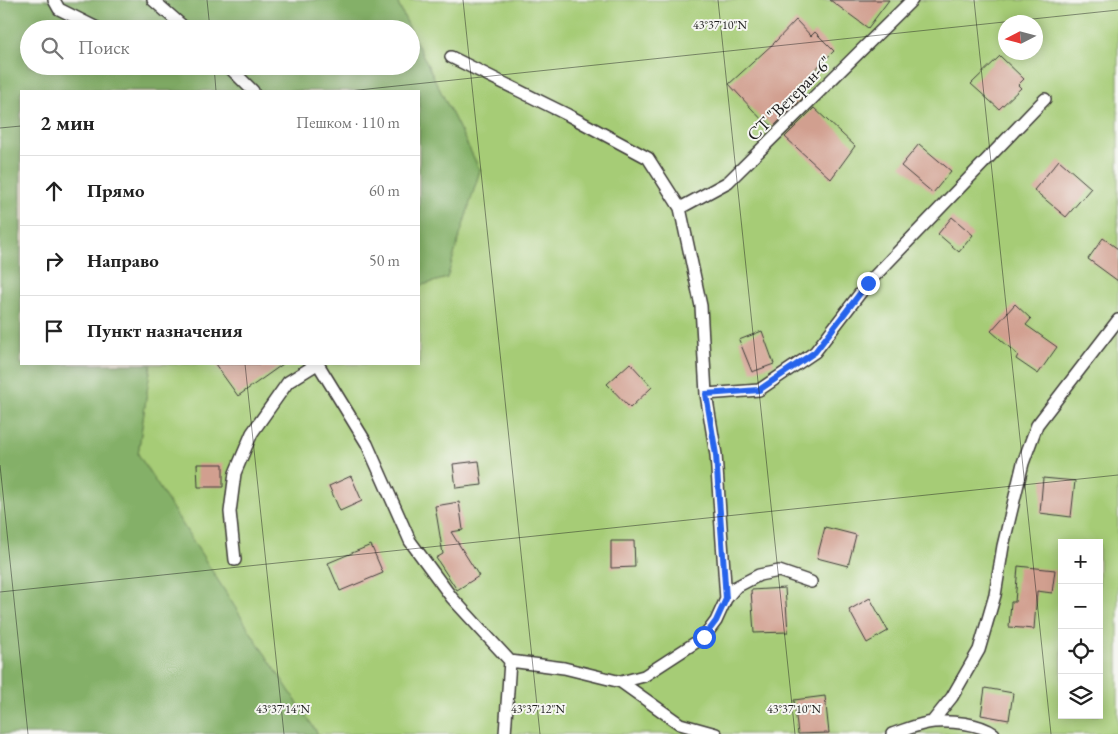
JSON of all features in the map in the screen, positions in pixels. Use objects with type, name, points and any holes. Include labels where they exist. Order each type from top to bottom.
[{"type":"lane","points":[[54,0],[59,9],[81,20]]},
{"type":"lane","points":[[153,0],[176,20]]},
{"type":"lane","name":"СТ \"Ветеран-6\"","points":[[680,208],[728,182],[912,0]]},
{"type":"lane","points":[[451,57],[568,115],[648,158],[680,208],[701,306],[706,394],[716,455],[726,599]]},
{"type":"lane","points":[[237,75],[252,90]]},
{"type":"lane","points":[[706,394],[759,390],[815,352],[868,283],[1045,99]]},
{"type":"lane","points":[[932,722],[952,697],[979,650],[995,595],[1003,546],[1022,464],[1037,425],[1118,320]]},
{"type":"lane","points":[[236,560],[230,512],[235,473],[252,433],[288,382],[316,365]]},
{"type":"lane","points":[[319,365],[367,444],[410,540],[452,598],[510,661],[564,668],[621,682],[680,724],[716,734]]},
{"type":"lane","points":[[621,682],[644,676],[704,637],[716,621],[726,599],[736,588],[759,575],[779,571],[811,582]]},
{"type":"lane","points":[[505,734],[510,661]]},
{"type":"lane","points":[[892,734],[932,722],[986,728],[994,734]]},
{"type":"green space","points":[[0,0],[400,0],[398,4],[406,20],[20,20],[20,75],[420,75],[420,50],[480,170],[447,278],[420,286],[420,90],[20,90],[20,365],[151,365],[138,454],[257,642],[318,734],[0,734]]},
{"type":"green space","points":[[400,0],[1118,0],[1118,734],[318,734],[257,642],[138,454],[151,365],[420,365],[420,286],[447,278],[480,170],[420,50],[420,20],[406,20],[398,4]]},
{"type":"building","points":[[830,0],[889,0],[868,28]]},
{"type":"building","points":[[796,20],[811,36],[815,32],[834,51],[794,90],[803,98],[773,127],[765,119],[763,121],[729,84]]},
{"type":"building","points":[[998,58],[998,60],[1004,60],[1024,79],[1018,85],[1021,88],[999,109],[971,84]]},
{"type":"building","points":[[814,108],[855,146],[831,179],[785,137]]},
{"type":"building","points":[[919,144],[951,171],[933,193],[901,166]]},
{"type":"building","points":[[1059,160],[1091,188],[1066,217],[1034,190]]},
{"type":"building","points":[[952,217],[973,235],[959,252],[938,234]]},
{"type":"building","points":[[1103,238],[1118,249],[1118,281],[1088,259]]},
{"type":"building","points":[[1015,304],[1031,319],[1026,325],[1057,347],[1038,374],[1016,359],[1018,355],[991,331]]},
{"type":"building","points":[[762,331],[774,364],[752,372],[739,340]]},
{"type":"building","points":[[630,363],[652,387],[630,408],[607,384]]},
{"type":"building","points":[[216,365],[282,365],[238,396]]},
{"type":"building","points":[[479,461],[482,485],[456,488],[453,464]]},
{"type":"building","points":[[197,464],[223,464],[223,487],[198,487]]},
{"type":"building","points":[[351,476],[362,501],[340,511],[329,486]]},
{"type":"building","points":[[1043,478],[1075,481],[1071,517],[1040,513]]},
{"type":"building","points":[[459,502],[463,530],[451,532],[479,576],[457,590],[436,558],[443,554],[435,506]]},
{"type":"building","points":[[825,527],[856,535],[848,566],[817,558]]},
{"type":"building","points":[[611,541],[634,541],[635,567],[611,568]]},
{"type":"building","points":[[371,545],[383,573],[340,591],[328,563]]},
{"type":"building","points":[[1018,566],[1055,570],[1052,593],[1037,591],[1034,629],[1009,627],[1011,602],[1015,602]]},
{"type":"building","points":[[785,588],[788,632],[754,633],[751,590]]},
{"type":"building","points":[[870,598],[888,631],[867,643],[849,610]]},
{"type":"building","points":[[985,688],[1013,693],[1009,720],[981,715]]},
{"type":"building","points":[[825,696],[829,733],[798,734],[794,700]]},
{"type":"route","points":[[704,637],[716,621],[726,599],[716,455],[706,394],[759,390],[815,352],[868,283]]}]
